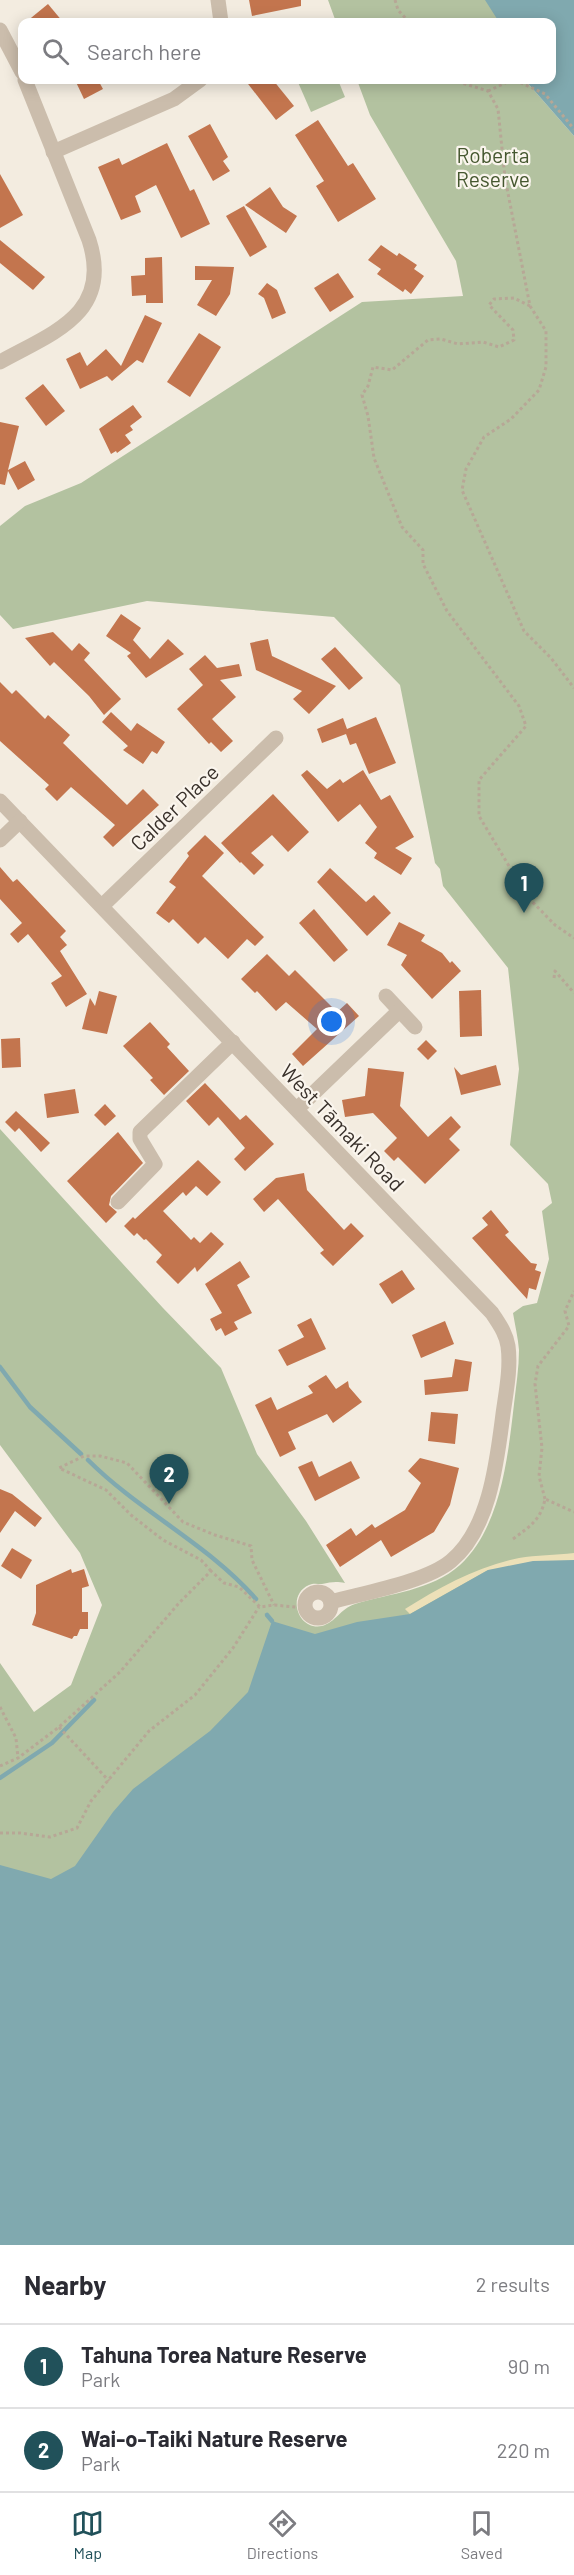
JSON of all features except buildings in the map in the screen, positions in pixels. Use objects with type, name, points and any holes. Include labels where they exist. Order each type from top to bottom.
[{"type":"street","points":[[218,0],[220,18]]},
{"type":"street","points":[[0,30],[18,64]]},
{"type":"street","points":[[0,362],[72,320],[88,301],[93,285],[93,252],[28,84]]},
{"type":"street","points":[[53,152],[174,99],[195,84]]},
{"type":"street","name":"Calder Place","points":[[102,906],[276,738]]},
{"type":"street","name":"West Tāmaki Road","points":[[0,801],[492,1314],[504,1333],[508,1360],[495,1468],[484,1508],[469,1538],[450,1562],[423,1576],[331,1602],[330,1611],[321,1618],[309,1615],[305,1608]]},
{"type":"street","points":[[0,840],[20,821]]},
{"type":"street","points":[[386,996],[414,1027]]},
{"type":"street","points":[[297,1109],[399,1011]]},
{"type":"street","points":[[118,1202],[155,1164],[140,1139],[140,1132],[233,1042]]},
{"type":"path","points":[[395,0],[398,10],[405,18]]},
{"type":"path","points":[[465,84],[488,91],[505,84]]},
{"type":"path","points":[[523,84],[545,94],[574,129]]},
{"type":"path","points":[[488,91],[498,109],[505,178],[530,306],[546,331],[546,367],[539,390],[511,420],[484,437],[466,469],[462,490],[524,631],[551,658],[574,688]]},
{"type":"path","points":[[530,306],[514,298],[494,298],[489,305],[513,330],[514,340],[499,346],[483,342],[458,344],[441,339],[428,340],[392,370],[373,367],[368,386],[362,395],[368,416],[374,458],[402,527],[423,550],[423,564],[447,611],[519,706],[526,726],[479,780],[479,816],[508,866],[513,882],[555,925],[574,938]]},
{"type":"path","points":[[554,978],[555,970],[574,993]]},
{"type":"path","points":[[513,1539],[536,1522],[545,1499],[539,1476],[542,1448],[535,1384],[538,1366],[569,1326],[565,1311],[574,1291]]},
{"type":"path","points":[[260,1607],[239,1587],[224,1584],[201,1560],[163,1540],[106,1490],[59,1467],[84,1456],[100,1456],[127,1463],[183,1522],[251,1546],[252,1560],[274,1605]]},
{"type":"path","points":[[545,1499],[574,1512]]},
{"type":"path","points":[[0,1766],[18,1758],[59,1726],[120,1672],[179,1603],[211,1571]]},
{"type":"path","points":[[0,1833],[50,1837],[77,1828],[91,1801],[149,1731],[195,1695],[233,1648],[260,1607],[274,1605],[305,1608]]},
{"type":"path","points":[[0,1707],[16,1737],[18,1758]]},
{"type":"path","points":[[59,1726],[109,1780]]},
{"type":"green space","points":[[328,0],[574,0],[556,65],[556,18],[335,18]]},
{"type":"green space","points":[[299,84],[340,84],[345,97],[311,112]]},
{"type":"green space","name":"Roberta Reserve","points":[[358,84],[528,84],[574,136],[574,2245],[0,2245],[0,1663],[34,1712],[71,1685],[102,1605],[80,1553],[0,1445],[0,1129],[163,1308],[221,1368],[257,1454],[306,1521],[345,1583],[312,1584],[302,1590],[298,1596],[298,1611],[301,1618],[314,1626],[327,1624],[355,1604],[436,1581],[460,1565],[474,1549],[494,1511],[509,1446],[519,1357],[513,1313],[523,1306],[537,1303],[549,1259],[542,1211],[552,1203],[548,1184],[510,1145],[519,1069],[508,968],[443,886],[440,869],[435,863],[400,685],[334,617],[147,601],[13,629],[0,615],[0,526],[25,506],[81,483],[362,302],[463,296],[456,261],[370,115]]},
{"type":"sand","points":[[574,1553],[574,1566],[488,1570],[410,1614],[405,1609],[446,1585],[489,1566],[532,1556]]},
{"type":"water","points":[[485,0],[574,0],[574,136],[528,84],[556,84],[556,18],[496,18]]},
{"type":"water","points":[[574,1560],[574,2245],[0,2245],[0,1865],[51,1879],[75,1866],[113,1812],[133,1789],[210,1731],[248,1692],[272,1621],[315,1634],[357,1622],[410,1614],[488,1570],[533,1561]]},
{"type":"waterway","points":[[0,1367],[30,1407],[81,1454]]},
{"type":"waterway","points":[[88,1460],[129,1496],[217,1561],[256,1599]]},
{"type":"waterway","points":[[267,1615],[272,1621]]},
{"type":"waterway","points":[[0,1778],[52,1743],[94,1700]]},
{"type":"place","name":"Tahuna Torea Nature Reserve","points":[[524,913]]},
{"type":"place","name":"Wai-o-Taiki Nature Reserve","points":[[169,1504]]}]
